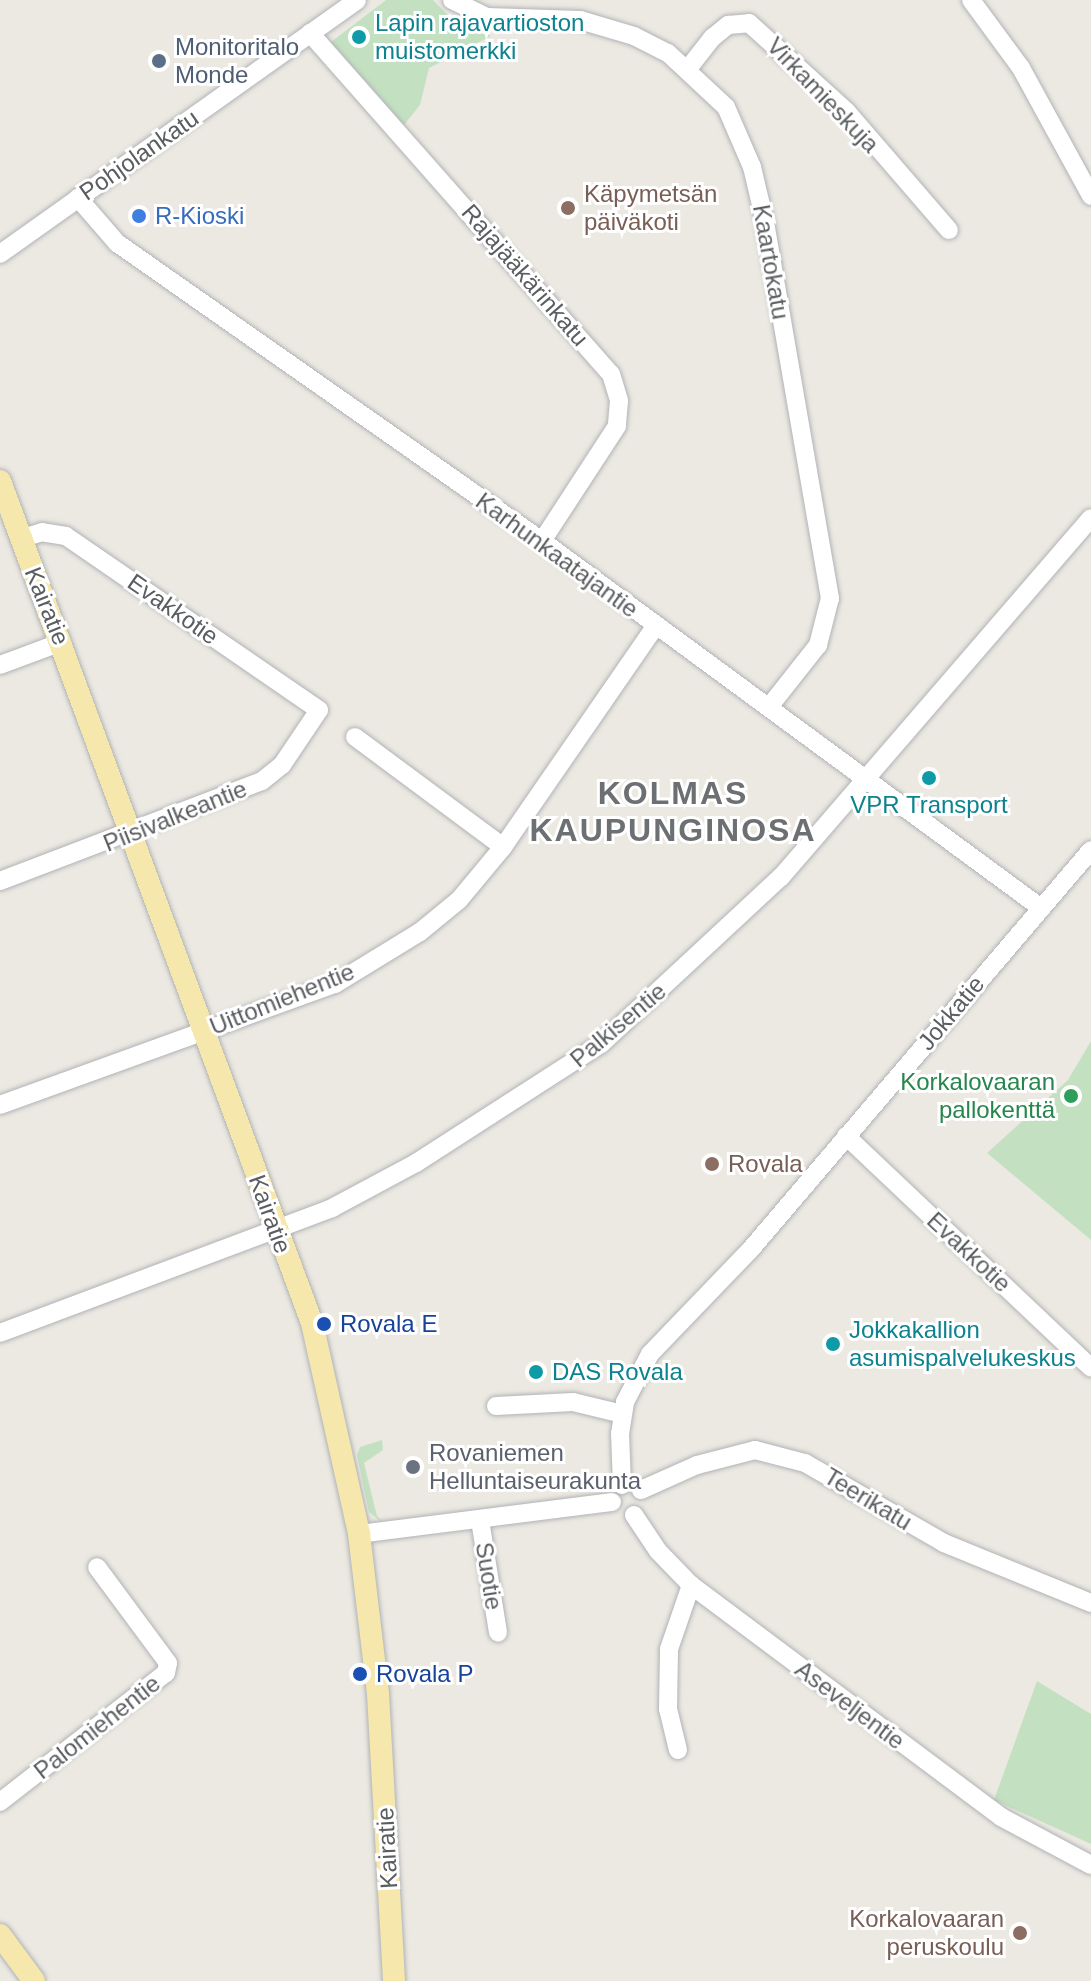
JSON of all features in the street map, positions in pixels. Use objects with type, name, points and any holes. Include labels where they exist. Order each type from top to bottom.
[{"type":"main road","name":"Kairatie","points":[[1,487],[62,642],[129,834],[205,1030],[275,1230],[312,1323],[359,1534],[378,1694],[394,1981]]},
{"type":"main road","points":[[0,1935],[34,1981]]},
{"type":"street","name":"Pohjolankatu","points":[[0,254],[357,0]]},
{"type":"street","name":"Kaartokatu","points":[[452,0],[487,17],[555,18],[611,27],[653,44],[687,70],[726,107],[752,167],[830,598],[818,645],[769,707]]},
{"type":"street","points":[[971,0],[1021,68],[1091,196]]},
{"type":"street","name":"Virkamieskuja","points":[[687,70],[712,38],[728,25],[749,23],[847,112],[949,230]]},
{"type":"street","name":"Rajajääkärinkatu","points":[[310,33],[611,374],[619,401],[617,426],[542,541]]},
{"type":"street","name":"Karhunkaatajantie","points":[[78,198],[117,243],[542,541],[1041,908]]},
{"type":"street","name":"Palkisentie","points":[[0,1333],[332,1208],[416,1163],[601,1044],[781,877],[1091,518]]},
{"type":"street","name":"Evakkotie","points":[[20,539],[42,532],[66,536],[319,710]]},
{"type":"street","name":"Uittomiehentie","points":[[0,1105],[335,984],[376,960],[459,900],[503,847],[655,627]]},
{"type":"street","points":[[0,665],[62,642]]},
{"type":"street","name":"Piisivalkeantie","points":[[0,881],[129,834],[273,774],[319,710]]},
{"type":"street","points":[[355,737],[503,847]]},
{"type":"street","name":"Jokkatie","points":[[623,1414],[637,1374],[650,1354],[781,1213],[1091,850]]},
{"type":"street","name":"Evakkotie","points":[[846,1136],[1091,1368]]},
{"type":"street","points":[[496,1406],[573,1402],[623,1414],[622,1485],[612,1502]]},
{"type":"street","name":"Teerikatu","points":[[641,1490],[697,1465],[755,1450],[805,1463],[944,1543],[1091,1603]]},
{"type":"street","points":[[612,1502],[620,1514],[634,1515],[643,1504],[641,1490],[622,1485]]},
{"type":"street","points":[[359,1534],[612,1502]]},
{"type":"street","name":"Aseveljentie","points":[[634,1515],[691,1585],[981,1803],[1091,1865]]},
{"type":"street","name":"Suotie","points":[[480,1520],[498,1633]]},
{"type":"street","name":"Palomiehentie","points":[[0,1802],[166,1673],[168,1663],[97,1567]]},
{"type":"street","points":[[678,1750],[668,1709],[669,1649],[691,1585]]},
{"type":"green space","points":[[386,0],[433,0],[448,15],[491,36],[429,68],[420,105],[404,125],[331,42]]},
{"type":"green space","points":[[1091,1041],[1091,1240],[987,1153],[1068,1080]]},
{"type":"green space","points":[[382,1440],[383,1450],[364,1463],[377,1516],[384,1524],[369,1512],[357,1455],[360,1447]]},
{"type":"green space","points":[[1037,1681],[1091,1714],[1091,1844],[994,1800]]},
{"type":"place","name":"Lapin rajavartioston muistomerkki","points":[[359,37]]},
{"type":"place","name":"Monitoritalo Monde","points":[[159,61]]},
{"type":"place","name":"Käpymetsän päiväkoti","points":[[568,208]]},
{"type":"place","name":"R-Kioski","points":[[139,216]]},
{"type":"place","name":"VPR Transport","points":[[929,778]]},
{"type":"place","name":"Korkalovaaran pallokenttä","points":[[1071,1096]]},
{"type":"place","name":"Rovala","points":[[712,1164]]},
{"type":"place","name":"Rovala E","points":[[324,1324]]},
{"type":"place","name":"Jokkakallion asumispalvelukeskus","points":[[833,1344]]},
{"type":"place","name":"DAS Rovala","points":[[536,1372]]},
{"type":"place","name":"Rovaniemen Helluntaiseurakunta","points":[[413,1467]]},
{"type":"place","name":"Rovala P","points":[[360,1674]]},
{"type":"place","name":"Korkalovaaran peruskoulu","points":[[1020,1933]]},
{"type":"district","name":"KOLMAS KAUPUNGINOSA","points":[[673,812]]}]
